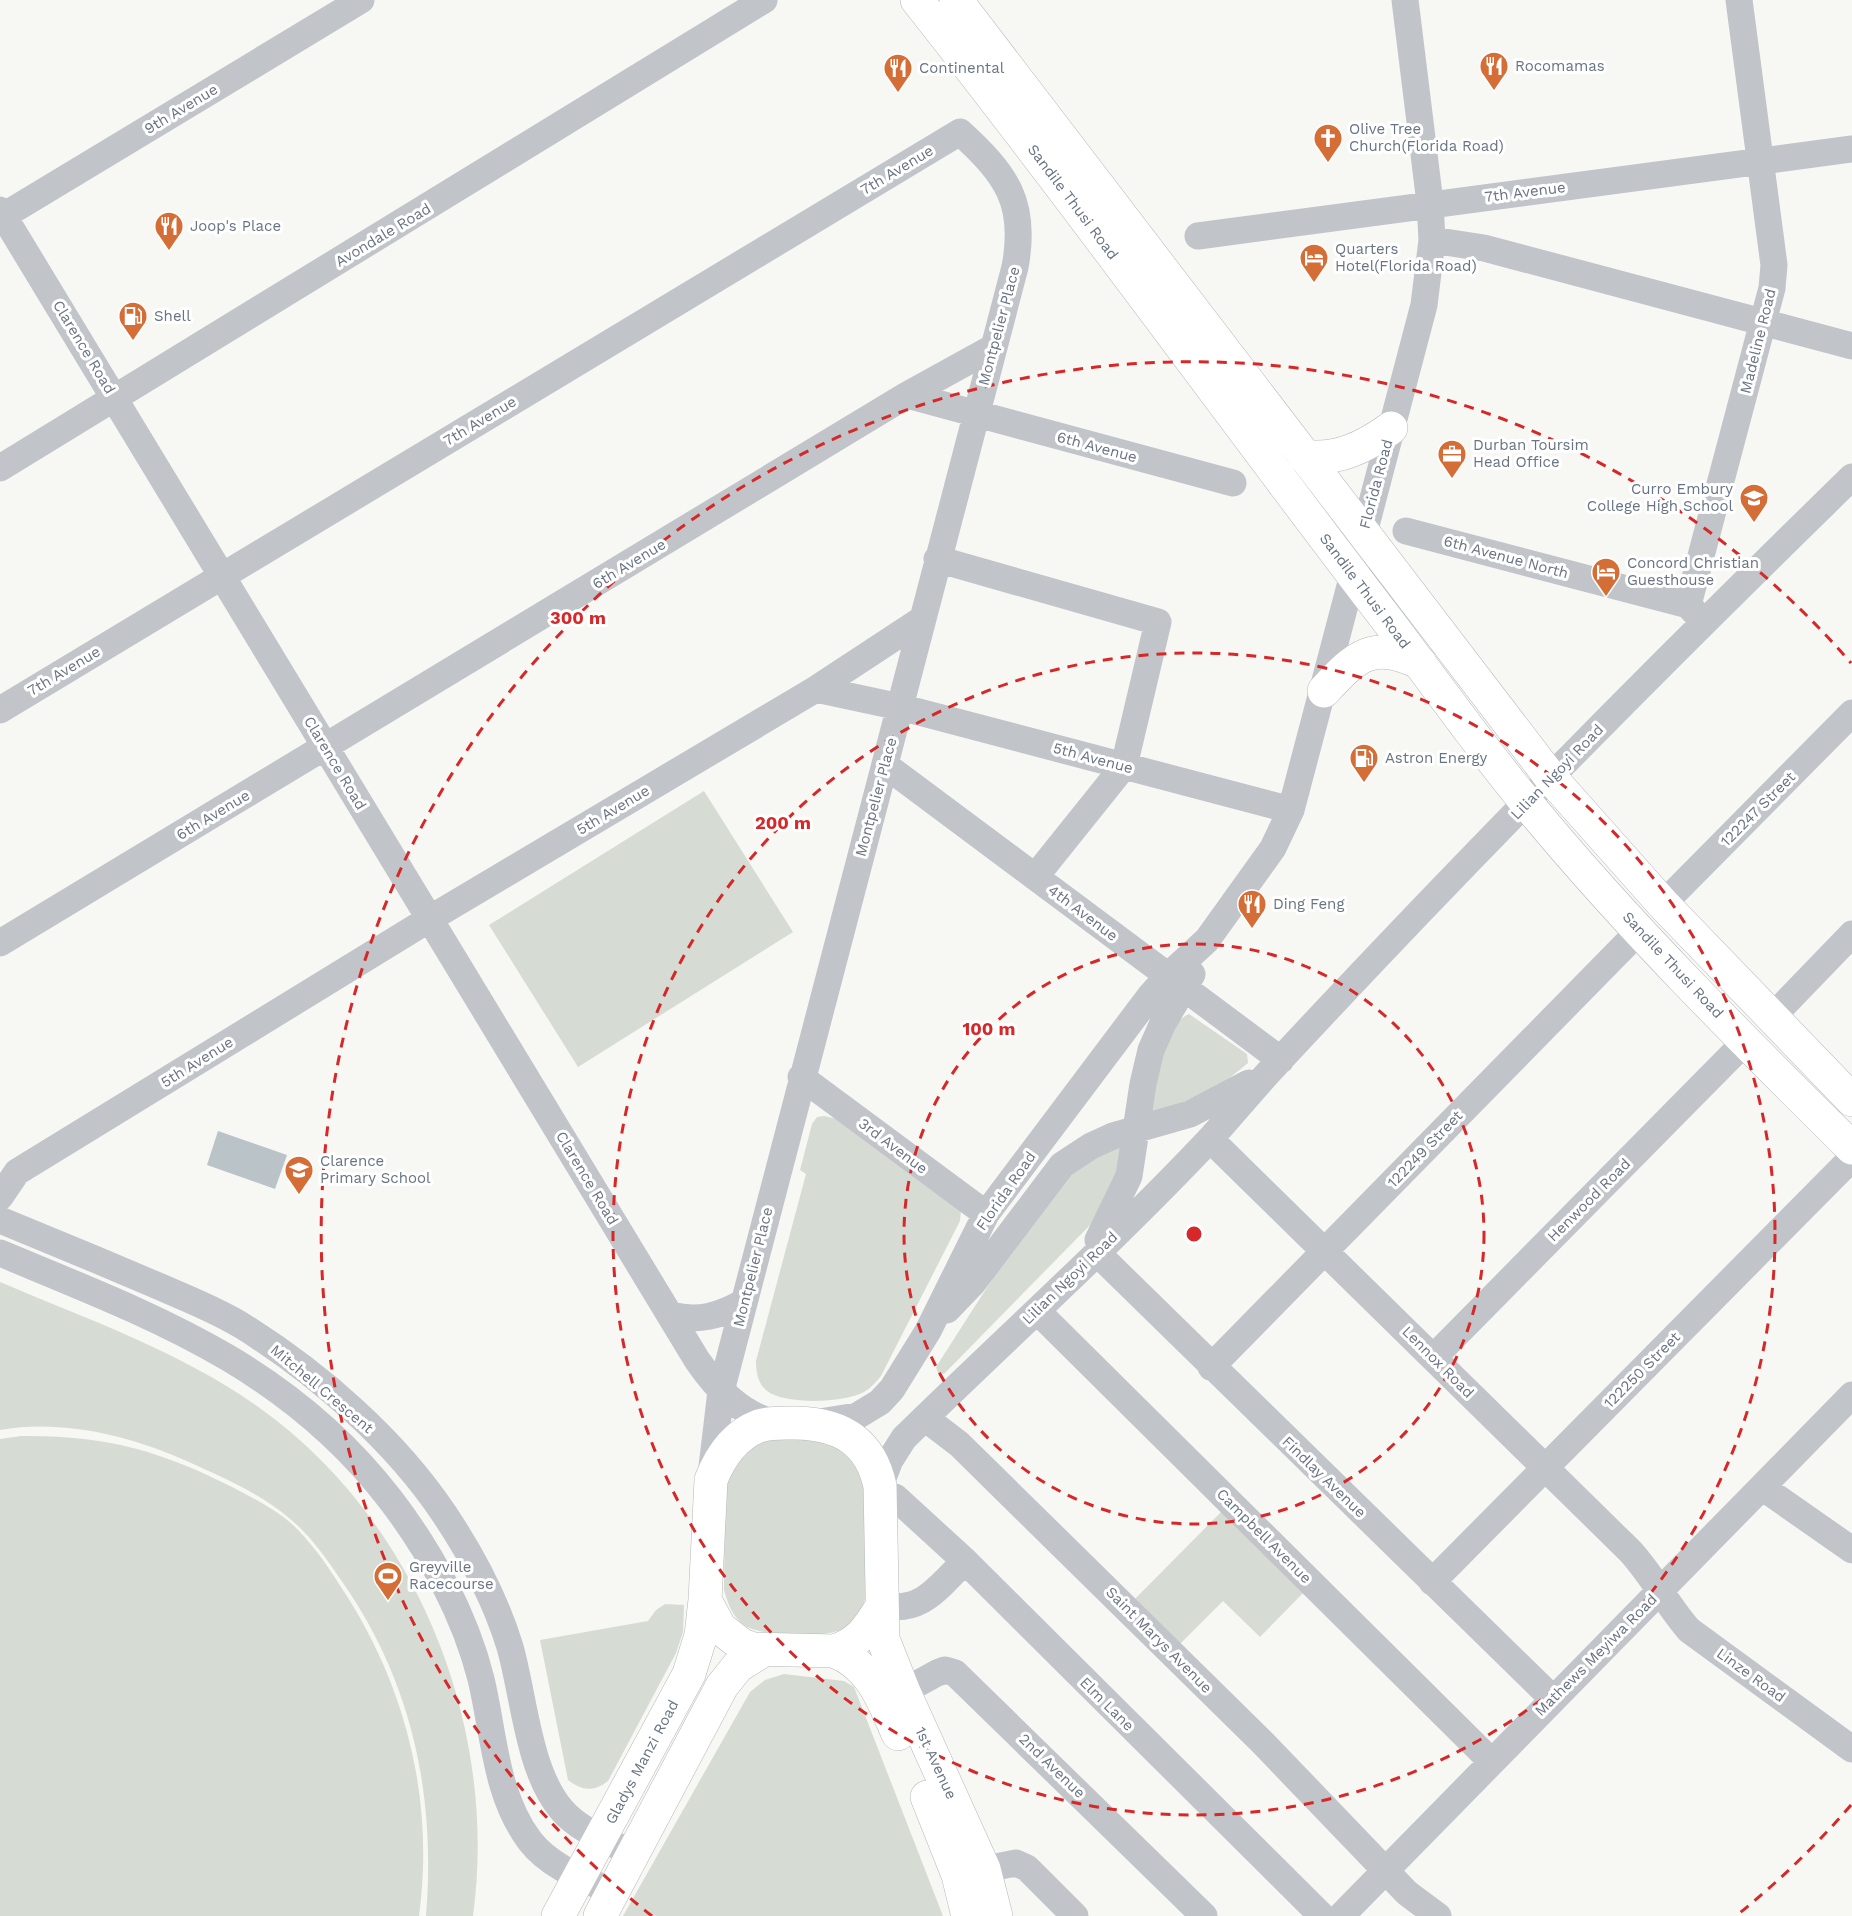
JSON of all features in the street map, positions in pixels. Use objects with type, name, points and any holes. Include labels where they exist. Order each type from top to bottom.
[{"type":"main road","name":"Sandile Thusi Road","points":[[916,0],[1032,146],[1527,803],[1640,930],[1745,1042],[1852,1148]]},
{"type":"main road","name":"Sandile Thusi Road","points":[[956,0],[1551,778],[1663,904],[1852,1100]]},
{"type":"main road","points":[[971,0],[1005,66]]},
{"type":"main road","points":[[1304,456],[1326,456],[1358,449],[1391,428]]},
{"type":"main road","points":[[1324,691],[1348,666],[1369,653],[1382,651],[1399,653],[1420,663]]},
{"type":"main road","points":[[711,1480],[717,1465],[734,1443],[759,1426],[774,1423]]},
{"type":"main road","name":"1st Avenue","points":[[774,1423],[809,1424],[840,1432],[861,1445],[874,1462],[880,1489],[883,1639],[894,1697],[944,1832],[971,1872],[996,1916]]},
{"type":"main road","name":"Gladys Manzi Road","points":[[558,1916],[689,1674],[701,1635],[705,1600],[711,1480]]},
{"type":"main road","points":[[705,1600],[720,1628],[732,1639],[742,1646],[762,1651],[834,1651],[845,1648],[863,1635],[881,1607]]},
{"type":"main road","points":[[607,1904],[729,1675],[749,1658],[762,1651]]},
{"type":"main road","name":"1st Avenue","points":[[834,1651],[846,1656],[864,1669],[894,1697]]},
{"type":"main road","name":"1st Avenue","points":[[968,1916],[971,1872]]},
{"type":"street","name":"9th Avenue","points":[[1,214],[361,0]]},
{"type":"street","name":"Avondale Road","points":[[0,468],[410,219],[764,0]]},
{"type":"street","name":"Florida Road","points":[[809,1424],[857,1416],[880,1402],[892,1389],[928,1331],[986,1214],[1177,982],[1273,848],[1291,810],[1424,305],[1432,240],[1430,203],[1405,0]]},
{"type":"street","name":"Madeline Road","points":[[1696,614],[1765,322],[1774,265],[1739,0]]},
{"type":"street","name":"7th Avenue","points":[[0,710],[960,132]]},
{"type":"street","name":"Montpelier Place","points":[[711,1480],[721,1391],[801,1077],[1015,267],[1020,238],[1018,214],[999,173],[960,132]]},
{"type":"street","name":"7th Avenue","points":[[1198,236],[1430,203],[1852,149]]},
{"type":"street","name":"Clarence Road","points":[[1,214],[698,1360],[721,1391],[743,1409],[774,1423]]},
{"type":"street","points":[[1432,240],[1484,248],[1852,346]]},
{"type":"street","points":[[907,395],[994,347]]},
{"type":"street","name":"6th Avenue","points":[[0,943],[907,395],[1233,483]]},
{"type":"street","name":"Lilian Ngoyi Road","points":[[880,1489],[896,1449],[1210,1139],[1274,1066],[1551,778],[1696,614],[1852,477]]},
{"type":"street","name":"6th Avenue North","points":[[1406,531],[1696,614]]},
{"type":"street","points":[[937,559],[1157,621],[1146,679],[1124,766],[1035,877]]},
{"type":"street","points":[[816,689],[921,620]]},
{"type":"street","name":"5th Avenue","points":[[0,1197],[17,1172],[431,918],[816,689],[900,707],[1291,810]]},
{"type":"street","name":"122247 Street","points":[[1663,904],[1852,713]]},
{"type":"street","name":"4th Avenue","points":[[885,765],[1177,982],[1274,1066]]},
{"type":"street","name":"122249 Street","points":[[1211,1367],[1640,930]]},
{"type":"street","points":[[1772,1017],[1852,934]]},
{"type":"street","name":"Florida Road","points":[[1090,1259],[1122,1196],[1129,1176],[1151,1050],[1164,1023],[1177,982]]},
{"type":"street","name":"Henwood Road","points":[[1433,1358],[1745,1042]]},
{"type":"street","name":"Lilian Ngoyi Road","points":[[928,1331],[972,1284],[1062,1165],[1091,1146],[1190,1114],[1274,1066]]},
{"type":"street","name":"3rd Avenue","points":[[801,1077],[986,1214]]},
{"type":"street","name":"Lennox Road","points":[[1210,1139],[1630,1551],[1661,1591]]},
{"type":"street","name":"122250 Street","points":[[1432,1582],[1852,1158]]},
{"type":"street","name":"Mitchell Crescent","points":[[0,1220],[150,1283],[243,1326],[296,1364],[358,1416],[419,1480],[445,1515],[494,1603],[510,1646],[547,1789],[562,1811],[602,1837],[634,1854]]},
{"type":"street","name":"Mitchell Crescent","points":[[0,1253],[181,1331],[261,1376],[311,1416],[356,1459],[390,1500],[439,1574],[467,1635],[486,1701],[502,1781],[519,1826],[548,1860],[580,1877],[607,1904]]},
{"type":"street","name":"Findlay Avenue","points":[[1090,1259],[1211,1367],[1553,1699]]},
{"type":"street","points":[[671,1315],[684,1318],[708,1317],[730,1310],[744,1302]]},
{"type":"street","name":"Campbell Avenue","points":[[1037,1311],[1492,1761]]},
{"type":"street","name":"Mathews Meyiwa Road","points":[[1341,1916],[1852,1395]]},
{"type":"street","name":"Saint Marys Avenue","points":[[925,1418],[959,1444],[1263,1743],[1407,1893],[1438,1916]]},
{"type":"street","points":[[390,1500],[419,1480]]},
{"type":"street","points":[[1762,1487],[1852,1550]]},
{"type":"street","name":"Elm Lane","points":[[880,1489],[895,1497],[964,1561],[1322,1916]]},
{"type":"street","points":[[881,1607],[898,1608],[920,1602],[964,1561]]},
{"type":"street","name":"Linze Road","points":[[1661,1591],[1672,1611],[1689,1630],[1852,1749]]},
{"type":"street","name":"2nd Avenue","points":[[894,1697],[937,1673],[945,1670],[955,1673],[1203,1916]]},
{"type":"street","points":[[486,1701],[522,1694]]},
{"type":"street","points":[[971,1872],[1016,1863],[1027,1868],[1075,1916]]},
{"type":"shaded area","points":[[704,791],[793,932],[578,1067],[489,925]]},
{"type":"shaded area","points":[[1189,1014],[1247,1054],[1248,1063],[1221,1085],[1150,1117],[1160,1060],[1165,1045],[1179,1021]]},
{"type":"shaded area","points":[[817,1117],[837,1119],[961,1210],[960,1221],[881,1376],[873,1385],[855,1396],[843,1398],[815,1401],[787,1399],[776,1396],[761,1385],[756,1361],[806,1174],[800,1170],[812,1124]]},
{"type":"shaded area","points":[[218,1131],[287,1155],[275,1189],[207,1165]]},
{"type":"shaded area","points":[[1121,1146],[1120,1172],[1095,1220],[944,1374],[938,1373],[936,1367],[1027,1225],[1077,1166]]},
{"type":"shaded area","name":"Greyville Racecourse","points":[[0,1282],[132,1337],[227,1386],[257,1406],[313,1452],[361,1506],[402,1566],[434,1631],[458,1700],[473,1771],[478,1844],[473,1916],[426,1916],[427,1826],[414,1740],[402,1699],[386,1658],[365,1618],[323,1555],[297,1525],[264,1500],[224,1478],[161,1450],[116,1436],[69,1428],[23,1427],[0,1430]]},
{"type":"shaded area","points":[[21,1436],[79,1438],[105,1442],[131,1447],[181,1464],[234,1488],[271,1509],[292,1524],[311,1545],[334,1576],[382,1661],[398,1701],[410,1742],[423,1828],[423,1872],[419,1916],[0,1916],[0,1439]]},
{"type":"shaded area","points":[[768,1437],[830,1441],[843,1445],[867,1477],[866,1595],[859,1615],[852,1623],[835,1632],[793,1635],[752,1629],[736,1618],[729,1605],[724,1590],[725,1474],[731,1460]]},
{"type":"shaded area","points":[[1222,1511],[1305,1591],[1260,1637],[1223,1601],[1175,1649],[1130,1604]]},
{"type":"shaded area","points":[[665,1604],[684,1605],[683,1632],[676,1653],[608,1781],[598,1787],[588,1789],[578,1786],[568,1780],[540,1640],[648,1621],[656,1610]]},
{"type":"shaded area","points":[[784,1674],[844,1681],[854,1687],[943,1916],[623,1916],[750,1692],[765,1680]]},
{"type":"place","name":"Rocomamas","points":[[1494,92]]},
{"type":"place","name":"Continental","points":[[898,94]]},
{"type":"place","name":"Olive Tree Church(Florida Road)","points":[[1328,164]]},
{"type":"place","name":"Joop's Place","points":[[169,252]]},
{"type":"place","name":"Quarters Hotel(Florida Road)","points":[[1314,284]]},
{"type":"place","name":"Shell","points":[[133,342]]},
{"type":"place","name":"Durban Toursim Head Office","points":[[1452,480]]},
{"type":"place","name":"Curro Embury College High School","points":[[1754,524]]},
{"type":"place","name":"Concord Christian Guesthouse","points":[[1606,598]]},
{"type":"place","name":"Astron Energy","points":[[1364,784]]},
{"type":"place","name":"Ding Feng","points":[[1252,930]]},
{"type":"place","name":"Clarence Primary School","points":[[299,1196]]},
{"type":"place","name":"Greyville Racecourse","points":[[388,1602]]}]
